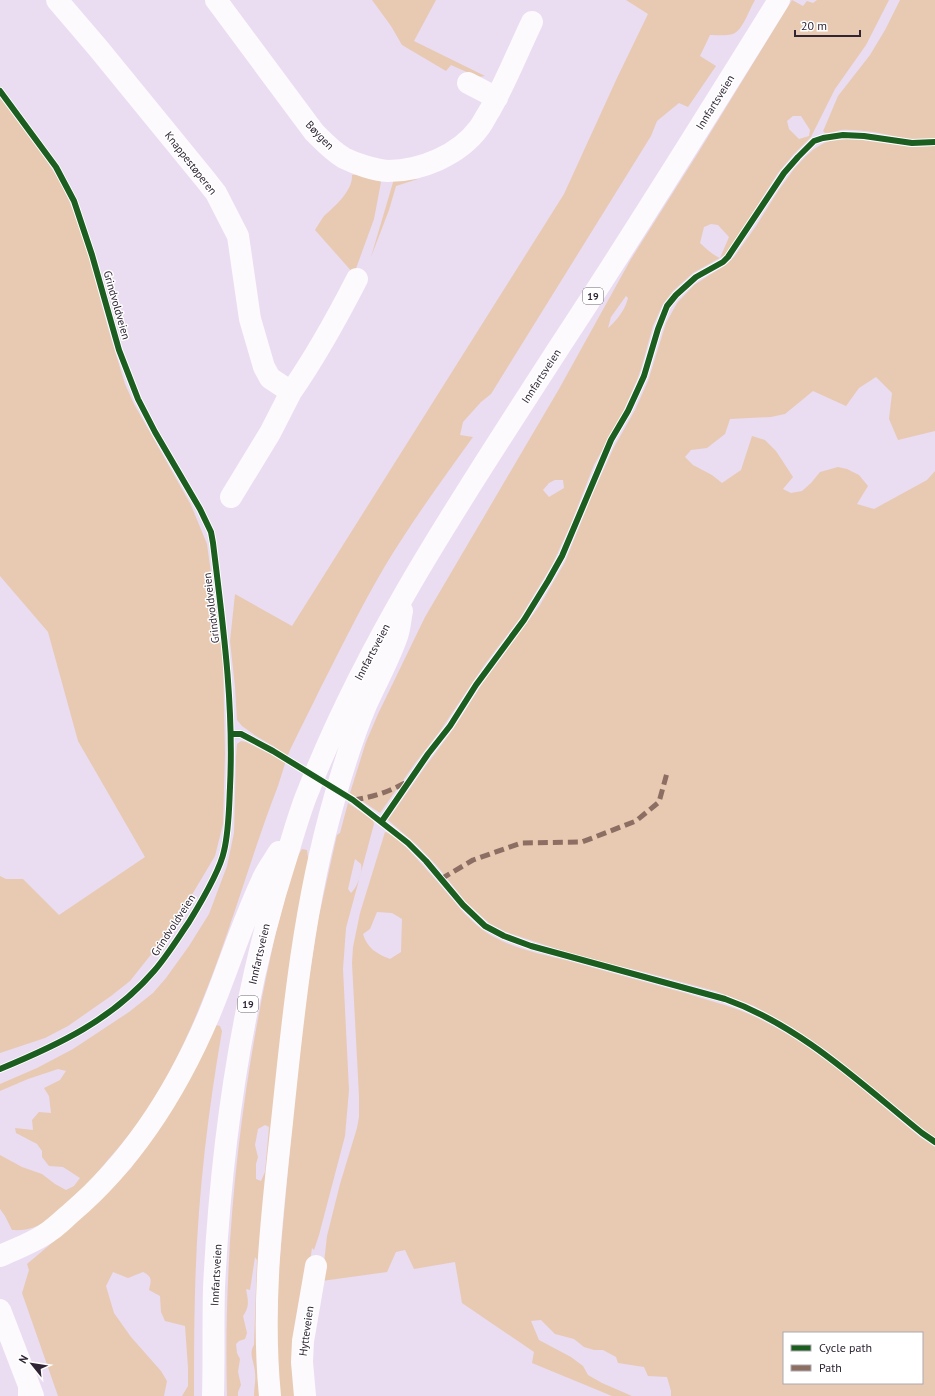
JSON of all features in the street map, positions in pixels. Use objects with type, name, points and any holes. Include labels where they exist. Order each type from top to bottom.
[{"type":"main road","name":"Knappestøperen","points":[[57,0],[216,193],[238,236],[250,319],[264,367],[270,378],[291,392]]},
{"type":"main road","name":"Bøygen","points":[[216,0],[314,132],[329,147],[344,158],[367,167],[388,171],[413,168],[432,163],[452,153],[466,142],[479,128],[497,98],[532,22]]},
{"type":"main road","name":"Innfartsveien","points":[[213,1396],[215,1281],[221,1194],[233,1094],[252,980],[271,903],[308,790],[354,686],[406,590],[447,520],[591,299],[779,0]]},
{"type":"main road","points":[[468,83],[497,98]]},
{"type":"main road","points":[[231,497],[270,432],[291,392],[313,360],[358,279]]},
{"type":"main road","points":[[270,1396],[268,1372],[267,1303],[272,1216],[287,1065],[305,940],[319,859],[333,802],[348,751],[397,637],[406,590]]},
{"type":"main road","points":[[0,1256],[28,1244],[51,1230],[80,1205],[115,1170],[163,1106],[209,1016],[261,882],[299,818]]},
{"type":"main road","name":"Hytteveien","points":[[305,1396],[302,1362],[303,1341],[316,1266]]},
{"type":"main road","points":[[0,1310],[30,1393]]},
{"type":"shaded area","points":[[372,0],[436,0],[414,41],[485,76],[478,77],[451,65],[446,71],[402,45],[391,26]]},
{"type":"shaded area","points":[[626,0],[755,0],[743,24],[737,32],[728,35],[710,35],[700,56],[716,66],[688,107],[679,103],[657,121],[651,136],[491,394],[481,402],[463,422],[460,435],[473,437],[417,516],[385,566],[352,626],[290,750],[207,989],[172,1068],[150,1105],[130,1134],[96,1174],[54,1215],[40,1225],[32,1228],[12,1230],[0,1209],[0,1155],[22,1167],[42,1174],[66,1190],[74,1186],[80,1178],[63,1167],[49,1166],[42,1157],[42,1151],[37,1144],[16,1133],[15,1128],[33,1130],[32,1120],[39,1112],[51,1113],[49,1096],[44,1088],[60,1080],[66,1071],[58,1069],[28,1079],[0,1091],[0,1084],[37,1068],[73,1049],[129,1012],[153,993],[166,978],[189,946],[209,914],[227,866],[234,833],[237,744],[241,741],[246,742],[270,754],[275,747],[256,736],[242,726],[237,720],[230,641],[235,594],[292,626],[564,194],[648,14]]},
{"type":"shaded area","points":[[792,0],[803,6],[807,1],[813,3],[817,0],[889,0],[866,45],[835,89],[811,137],[778,173],[725,255],[720,258],[693,273],[673,291],[663,304],[653,326],[637,380],[623,412],[594,465],[570,526],[552,565],[520,618],[485,664],[440,731],[380,813],[350,793],[366,742],[378,714],[425,617],[559,389],[631,259]],"holes":[[[793,116],[801,116],[810,130],[809,136],[799,139],[789,129],[787,121]],[[711,224],[718,225],[729,237],[720,258],[700,243],[704,227]],[[626,296],[628,298],[623,311],[608,328],[611,317]],[[555,480],[563,480],[564,488],[549,497],[543,490],[549,483]]]},
{"type":"shaded area","points":[[900,0],[935,0],[935,139],[919,140],[853,130],[841,130],[825,133],[823,131],[838,96],[870,55]]},
{"type":"shaded area","points":[[0,97],[43,155],[61,183],[83,235],[125,384],[134,404],[191,505],[207,544],[223,661],[225,754],[223,824],[215,856],[187,903],[153,952],[130,981],[68,1026],[45,1038],[0,1053],[0,876],[6,879],[23,879],[59,915],[145,857],[78,741],[48,632],[0,576]]},
{"type":"shaded area","points":[[847,139],[911,147],[935,146],[935,431],[898,440],[889,419],[892,393],[876,377],[859,388],[846,406],[813,391],[785,414],[771,417],[730,419],[725,434],[707,448],[691,450],[685,457],[693,465],[712,475],[722,483],[741,470],[752,436],[765,440],[776,451],[793,477],[783,489],[791,493],[802,491],[820,472],[838,467],[847,469],[859,475],[868,486],[857,504],[874,509],[927,480],[935,471],[935,1137],[925,1131],[827,1051],[793,1028],[754,1006],[715,991],[578,956],[506,932],[489,923],[466,902],[437,866],[417,845],[388,820],[454,728],[482,684],[540,605],[565,562],[593,493],[614,447],[635,410],[648,381],[666,323],[677,303],[694,285],[727,264],[734,257],[778,191],[805,157],[824,143]]},
{"type":"shaded area","points":[[361,174],[379,179],[381,182],[374,219],[354,274],[315,230],[324,216],[346,193],[352,175]]},
{"type":"shaded area","points":[[406,175],[418,179],[396,186],[389,210],[371,257],[394,179]]},
{"type":"shaded area","points":[[348,803],[373,820],[374,824],[361,874],[361,864],[355,859],[348,889],[351,893],[359,879],[346,928],[343,969],[349,1090],[345,1136],[319,1235],[314,1250],[312,1248],[304,1302],[299,1396],[280,1396],[277,1341],[277,1289],[294,1105],[306,999],[318,920],[337,835],[340,833]]},
{"type":"shaded area","points":[[385,832],[392,835],[402,843],[466,915],[480,928],[492,936],[532,952],[726,1005],[764,1021],[789,1035],[834,1066],[920,1137],[935,1147],[935,1396],[671,1396],[667,1377],[648,1376],[644,1367],[618,1363],[616,1357],[603,1350],[594,1350],[584,1347],[574,1339],[555,1334],[541,1320],[531,1321],[539,1340],[571,1357],[583,1366],[588,1375],[632,1396],[612,1396],[532,1363],[534,1352],[462,1303],[455,1262],[414,1269],[405,1250],[396,1252],[387,1272],[322,1281],[327,1236],[359,1117],[352,963],[353,947],[360,913]],"holes":[[[377,912],[392,913],[402,919],[401,952],[390,959],[373,950],[367,943],[363,934],[370,929]]]},
{"type":"shaded area","points":[[302,849],[307,850],[309,866],[261,1396],[254,1396],[255,1369],[252,1355],[252,1348],[254,1345],[257,1260],[255,1257],[250,1290],[246,1289],[248,1306],[243,1316],[247,1333],[245,1339],[236,1344],[237,1353],[240,1359],[238,1372],[241,1385],[238,1396],[227,1396],[228,1279],[237,1162],[244,1104],[253,1047],[276,932],[297,858]],"holes":[[[265,1125],[269,1127],[265,1172],[261,1181],[256,1179],[256,1164],[258,1157],[255,1145],[258,1129]]]},
{"type":"shaded area","points":[[216,1025],[220,1026],[222,1031],[207,1128],[200,1194],[195,1293],[194,1396],[182,1396],[188,1386],[185,1326],[165,1321],[161,1312],[160,1296],[149,1290],[150,1277],[146,1274],[143,1272],[128,1278],[113,1272],[106,1286],[114,1313],[131,1337],[161,1371],[167,1381],[164,1396],[58,1396],[22,1293],[29,1270],[27,1264],[59,1237],[131,1168],[163,1123]]},
{"type":"marked path","points":[[441,879],[473,860],[521,843],[582,842],[636,821],[659,802],[667,773]]},
{"type":"marked path","points":[[353,800],[381,794],[407,782]]},
{"type":"cycle path","name":"Grindvoldveien","points":[[0,91],[56,167],[74,201],[92,255],[119,350],[138,399],[155,432],[200,509],[211,532],[227,665],[231,756],[228,827],[222,859],[199,906],[163,959],[138,988],[102,1017],[63,1040],[0,1069]]},
{"type":"cycle path","points":[[382,821],[428,754],[450,726],[476,685],[524,620],[562,556],[611,440],[628,411],[644,376],[658,329],[667,306],[676,295],[696,277],[723,262],[728,257],[784,173],[814,141],[843,135],[864,136],[912,143],[935,142]]},
{"type":"cycle path","points":[[231,734],[241,734],[273,751],[353,800],[408,843],[426,861],[463,905],[485,926],[504,936],[531,946],[725,999],[753,1010],[779,1024],[829,1057],[935,1142]]}]
